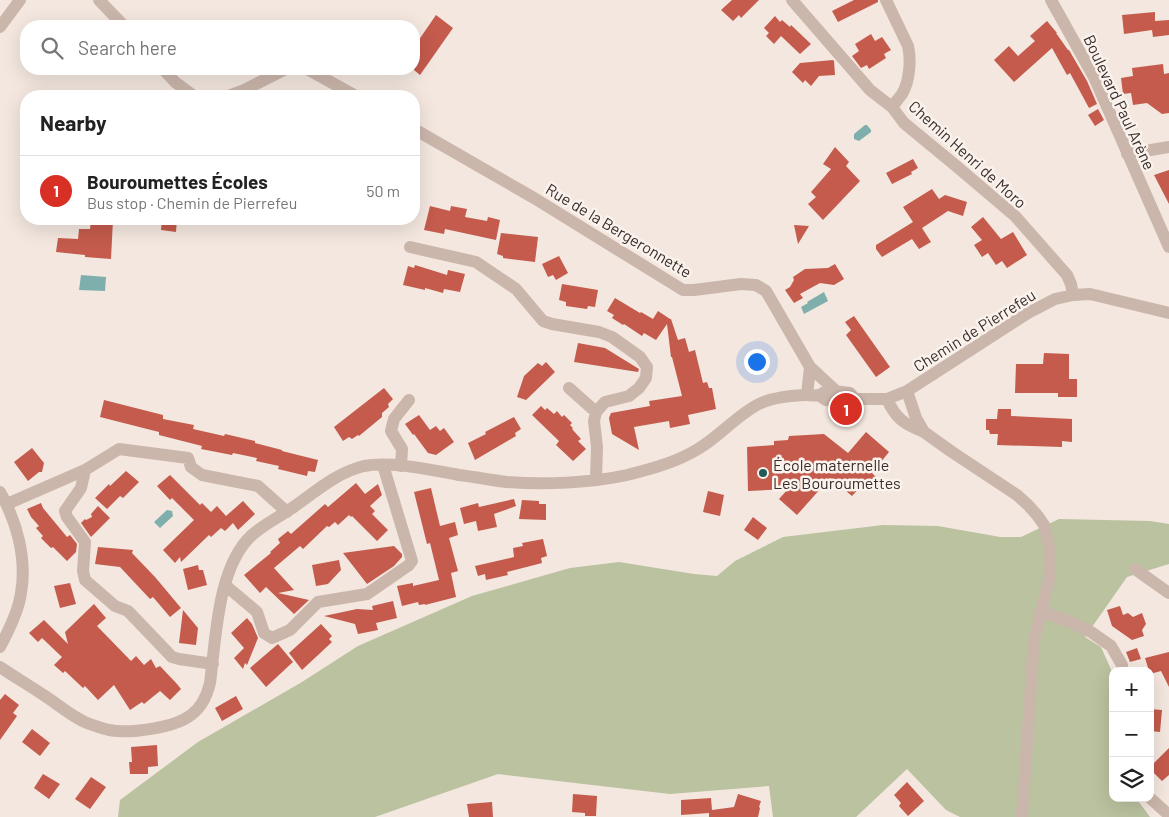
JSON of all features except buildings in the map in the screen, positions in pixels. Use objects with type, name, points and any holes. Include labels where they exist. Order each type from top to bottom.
[{"type":"street","points":[[0,27],[20,0]]},
{"type":"street","points":[[100,0],[118,20]]},
{"type":"street","points":[[792,0],[870,90],[892,107]]},
{"type":"street","name":"Chemin Henri de Moro","points":[[886,0],[910,53],[910,68],[903,93],[892,107],[904,123],[1015,216],[1067,275],[1072,284],[1073,295]]},
{"type":"street","name":"Boulevard Paul Arène","points":[[1051,0],[1094,77],[1169,247]]},
{"type":"street","points":[[169,75],[186,90]]},
{"type":"street","points":[[244,90],[272,75]]},
{"type":"street","points":[[318,75],[345,90]]},
{"type":"street","name":"Rue de la Bergeronnette","points":[[420,132],[534,198],[684,290],[741,284],[756,285],[766,291],[810,367],[838,392]]},
{"type":"street","points":[[1127,154],[1169,147]]},
{"type":"street","points":[[410,247],[476,262],[516,289],[544,320],[552,324],[599,332],[612,337],[640,357],[647,367],[646,378],[640,388],[629,396],[605,402],[596,412],[594,421],[597,447],[596,479]]},
{"type":"street","name":"Chemin de Pierrefeu","points":[[813,395],[826,400],[849,402],[855,399],[887,399],[907,391],[1028,313],[1055,299],[1090,294],[1169,312]]},
{"type":"street","points":[[810,367],[813,395]]},
{"type":"street","points":[[569,388],[596,412]]},
{"type":"street","points":[[907,391],[916,418],[924,432]]},
{"type":"street","points":[[0,667],[79,719],[99,727],[120,731],[171,725],[191,715],[203,702],[208,693],[225,585],[234,562],[245,542],[262,527],[348,471],[364,466],[400,466],[506,482],[557,483],[620,476],[656,467],[698,449],[758,404],[768,400],[838,392]]},
{"type":"street","name":"Chemin de Pierrefeu","points":[[838,392],[850,393],[855,399]]},
{"type":"street","points":[[887,399],[893,413],[908,426],[924,432],[1017,494],[1044,525],[1050,555],[1050,569],[1034,640],[1022,817]]},
{"type":"street","points":[[400,466],[402,449],[391,431],[394,419],[409,400]]},
{"type":"street","points":[[7,504],[85,470],[119,449],[188,458],[191,467],[202,475],[258,486],[287,512]]},
{"type":"street","points":[[225,585],[257,612],[264,633],[272,638],[290,630],[318,602],[367,594],[409,565],[412,561],[382,465]]},
{"type":"street","points":[[85,470],[81,488],[65,511],[67,517],[85,542],[82,571],[85,580],[115,606],[128,611],[172,657],[179,660],[213,664]]},
{"type":"street","points":[[0,492],[13,519],[22,554],[23,574],[21,594],[9,630],[0,647]]},
{"type":"street","points":[[1135,569],[1169,593]]},
{"type":"street","points":[[1040,611],[1091,632],[1111,646],[1122,667]]},
{"type":"street","points":[[1154,802],[1169,815]]},
{"type":"green space","points":[[1059,519],[1150,521],[1169,524],[1169,564],[1127,577],[1085,637],[1101,647],[1110,667],[1109,802],[1139,802],[1150,817],[960,817],[946,810],[907,769],[856,817],[773,817],[769,786],[670,794],[498,774],[375,817],[118,817],[120,800],[198,742],[302,682],[358,646],[472,596],[570,568],[619,562],[717,576],[735,561],[783,537],[883,525],[938,526],[1000,537],[1021,537]]},
{"type":"water","points":[[867,125],[871,132],[859,141],[854,139],[854,134]]},
{"type":"water","points":[[81,275],[106,277],[105,291],[79,290]]},
{"type":"water","points":[[824,292],[828,301],[804,314],[801,307]]},
{"type":"water","points":[[167,510],[172,511],[173,516],[160,528],[154,522]]},
{"type":"place","name":"Bouroumettes Écoles","points":[[846,409]]},
{"type":"place","name":"École maternelle Les Bouroumettes","points":[[763,473]]}]
